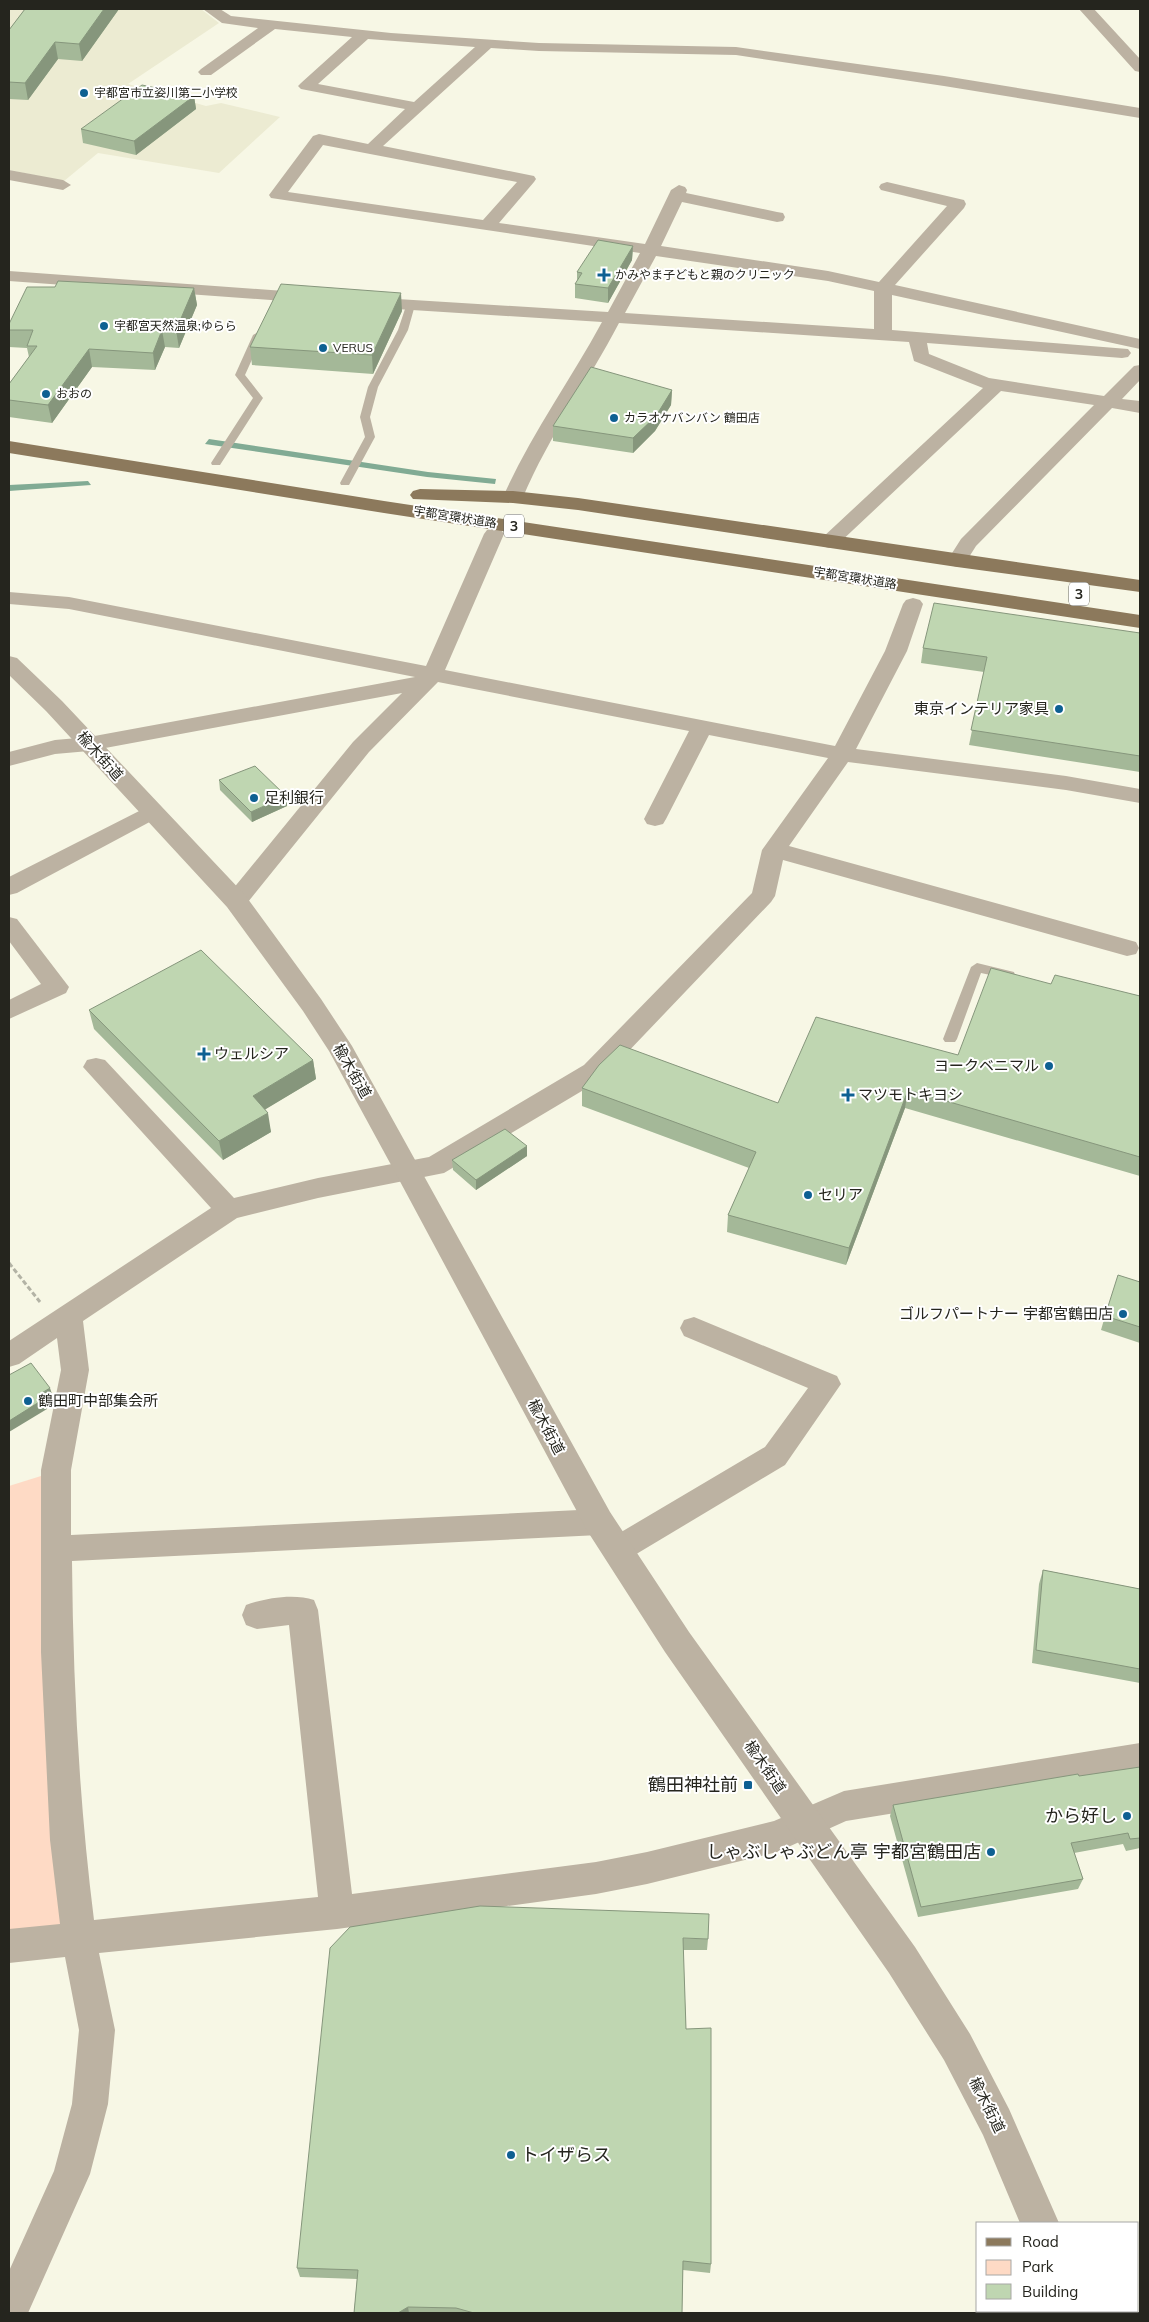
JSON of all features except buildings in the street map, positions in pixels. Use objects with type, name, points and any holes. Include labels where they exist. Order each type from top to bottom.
[{"type":"main road","name":"宇都宮環状道路","points":[[9,431],[220,456],[348,477],[420,495],[1018,594]]},
{"type":"main road","name":"宇都宮環状道路","points":[[9,447],[384,507],[1018,594]]},
{"type":"main road","name":"3","points":[[420,495],[513,497],[603,507],[957,561],[1140,586]]},
{"type":"main road","name":"3","points":[[384,507],[494,534],[913,604],[1140,638]]},
{"type":"main road","name":"3","points":[[1018,594],[1140,603]]},
{"type":"main road","name":"3","points":[[1018,594],[1140,622]]},
{"type":"street","points":[[210,9],[227,20],[487,44],[539,47],[736,51],[944,81],[1140,114]]},
{"type":"street","points":[[1086,9],[1140,68]]},
{"type":"street","points":[[206,72],[271,25]]},
{"type":"street","points":[[365,34],[306,86],[417,107]]},
{"type":"street","points":[[371,149],[487,44]]},
{"type":"street","points":[[488,225],[528,179],[319,139],[277,194],[828,276],[1140,344]]},
{"type":"street","points":[[9,176],[63,185]]},
{"type":"street","points":[[883,334],[883,288],[958,204],[887,187]]},
{"type":"street","points":[[513,497],[528,462],[584,372],[612,316],[651,249],[678,193],[777,217]]},
{"type":"street","points":[[9,276],[274,300],[324,299]]},
{"type":"street","points":[[352,301],[883,334],[1043,348],[1140,354]]},
{"type":"street","points":[[917,337],[920,357],[985,383],[1140,407]]},
{"type":"street","points":[[957,561],[968,543],[1140,370]]},
{"type":"street","points":[[829,542],[996,385]]},
{"type":"street","points":[[236,901],[362,747],[429,678],[494,534]]},
{"type":"street","points":[[9,598],[69,603],[429,678],[702,726],[842,754],[1066,783],[1140,796]]},
{"type":"street","points":[[9,1356],[229,1210],[318,1188],[435,1166],[593,1072],[763,896],[774,850],[842,754],[896,651],[913,604]]},
{"type":"street","name":"楡木街道","points":[[9,664],[54,706],[236,901],[312,1005],[339,1046],[409,1172],[599,1522],[677,1642],[902,1960],[957,2047],[996,2122],[1040,2222]]},
{"type":"street","points":[[9,759],[55,748],[89,744],[429,678]]},
{"type":"street","points":[[655,819],[702,726]]},
{"type":"street","points":[[9,888],[151,812]]},
{"type":"street","points":[[774,850],[1127,948]]},
{"type":"street","points":[[9,925],[57,987],[9,1010]]},
{"type":"street","points":[[96,1067],[229,1210]]},
{"type":"street","points":[[9,2313],[72,2174],[90,2104],[97,2030],[79,1940],[68,1840],[63,1770],[58,1652],[56,1470],[75,1370],[64,1321]]},
{"type":"street","points":[[617,1550],[775,1456],[828,1384],[694,1328]]},
{"type":"street","points":[[57,1550],[599,1522]]},
{"type":"street","points":[[257,1615],[303,1610],[337,1912]]},
{"type":"street","points":[[9,1946],[337,1912],[596,1878],[647,1868],[777,1836],[844,1806],[1140,1758]]},
{"type":"lane","points":[[348,477],[370,437],[366,417],[373,387],[403,330],[410,305]]},
{"type":"lane","points":[[220,456],[258,398],[240,375],[264,322]]},
{"type":"lane","points":[[950,1039],[977,967],[1025,979]]},
{"type":"path","points":[[9,1263],[64,1321]]},
{"type":"shaded area","name":"宇都宮市立姿川第二小学校","points":[[9,9],[201,9],[219,23],[128,84],[206,106],[221,103],[280,117],[219,173],[98,153],[64,181],[9,170]]},
{"type":"shaded area","points":[[209,439],[428,472],[496,479],[495,484],[427,477],[205,444]]},
{"type":"shaded area","points":[[88,481],[91,485],[9,491],[9,485]]},
{"type":"green space","points":[[41,1476],[61,1929],[9,1935],[9,1486]]},
{"type":"place","name":"宇都宮市立姿川第二小学校","points":[[84,93]]},
{"type":"place","name":"かみやま子どもと親のクリニック","points":[[604,275]]},
{"type":"place","name":"宇都宮天然温泉;ゆらら","points":[[104,326]]},
{"type":"place","name":"VERUS","points":[[323,348]]},
{"type":"place","name":"おおの","points":[[46,394]]},
{"type":"place","name":"カラオケバンバン 鶴田店","points":[[614,418]]},
{"type":"place","name":"東京インテリア家具","points":[[1059,709]]},
{"type":"place","name":"足利銀行","points":[[254,798]]},
{"type":"place","name":"ウェルシア","points":[[204,1054]]},
{"type":"place","name":"ヨークベニマル","points":[[1049,1066]]},
{"type":"place","name":"マツモトキヨシ","points":[[848,1095]]},
{"type":"place","name":"セリア","points":[[808,1195]]},
{"type":"place","name":"ゴルフパートナー 宇都宮鶴田店","points":[[1123,1314]]},
{"type":"place","name":"鶴田町中部集会所","points":[[28,1401]]},
{"type":"place","name":"鶴田神社前","points":[[748,1785]]},
{"type":"place","name":"から好し","points":[[1127,1816]]},
{"type":"place","name":"しゃぶしゃぶどん亭 宇都宮鶴田店","points":[[991,1852]]},
{"type":"place","name":"トイザらス","points":[[511,2155]]}]
